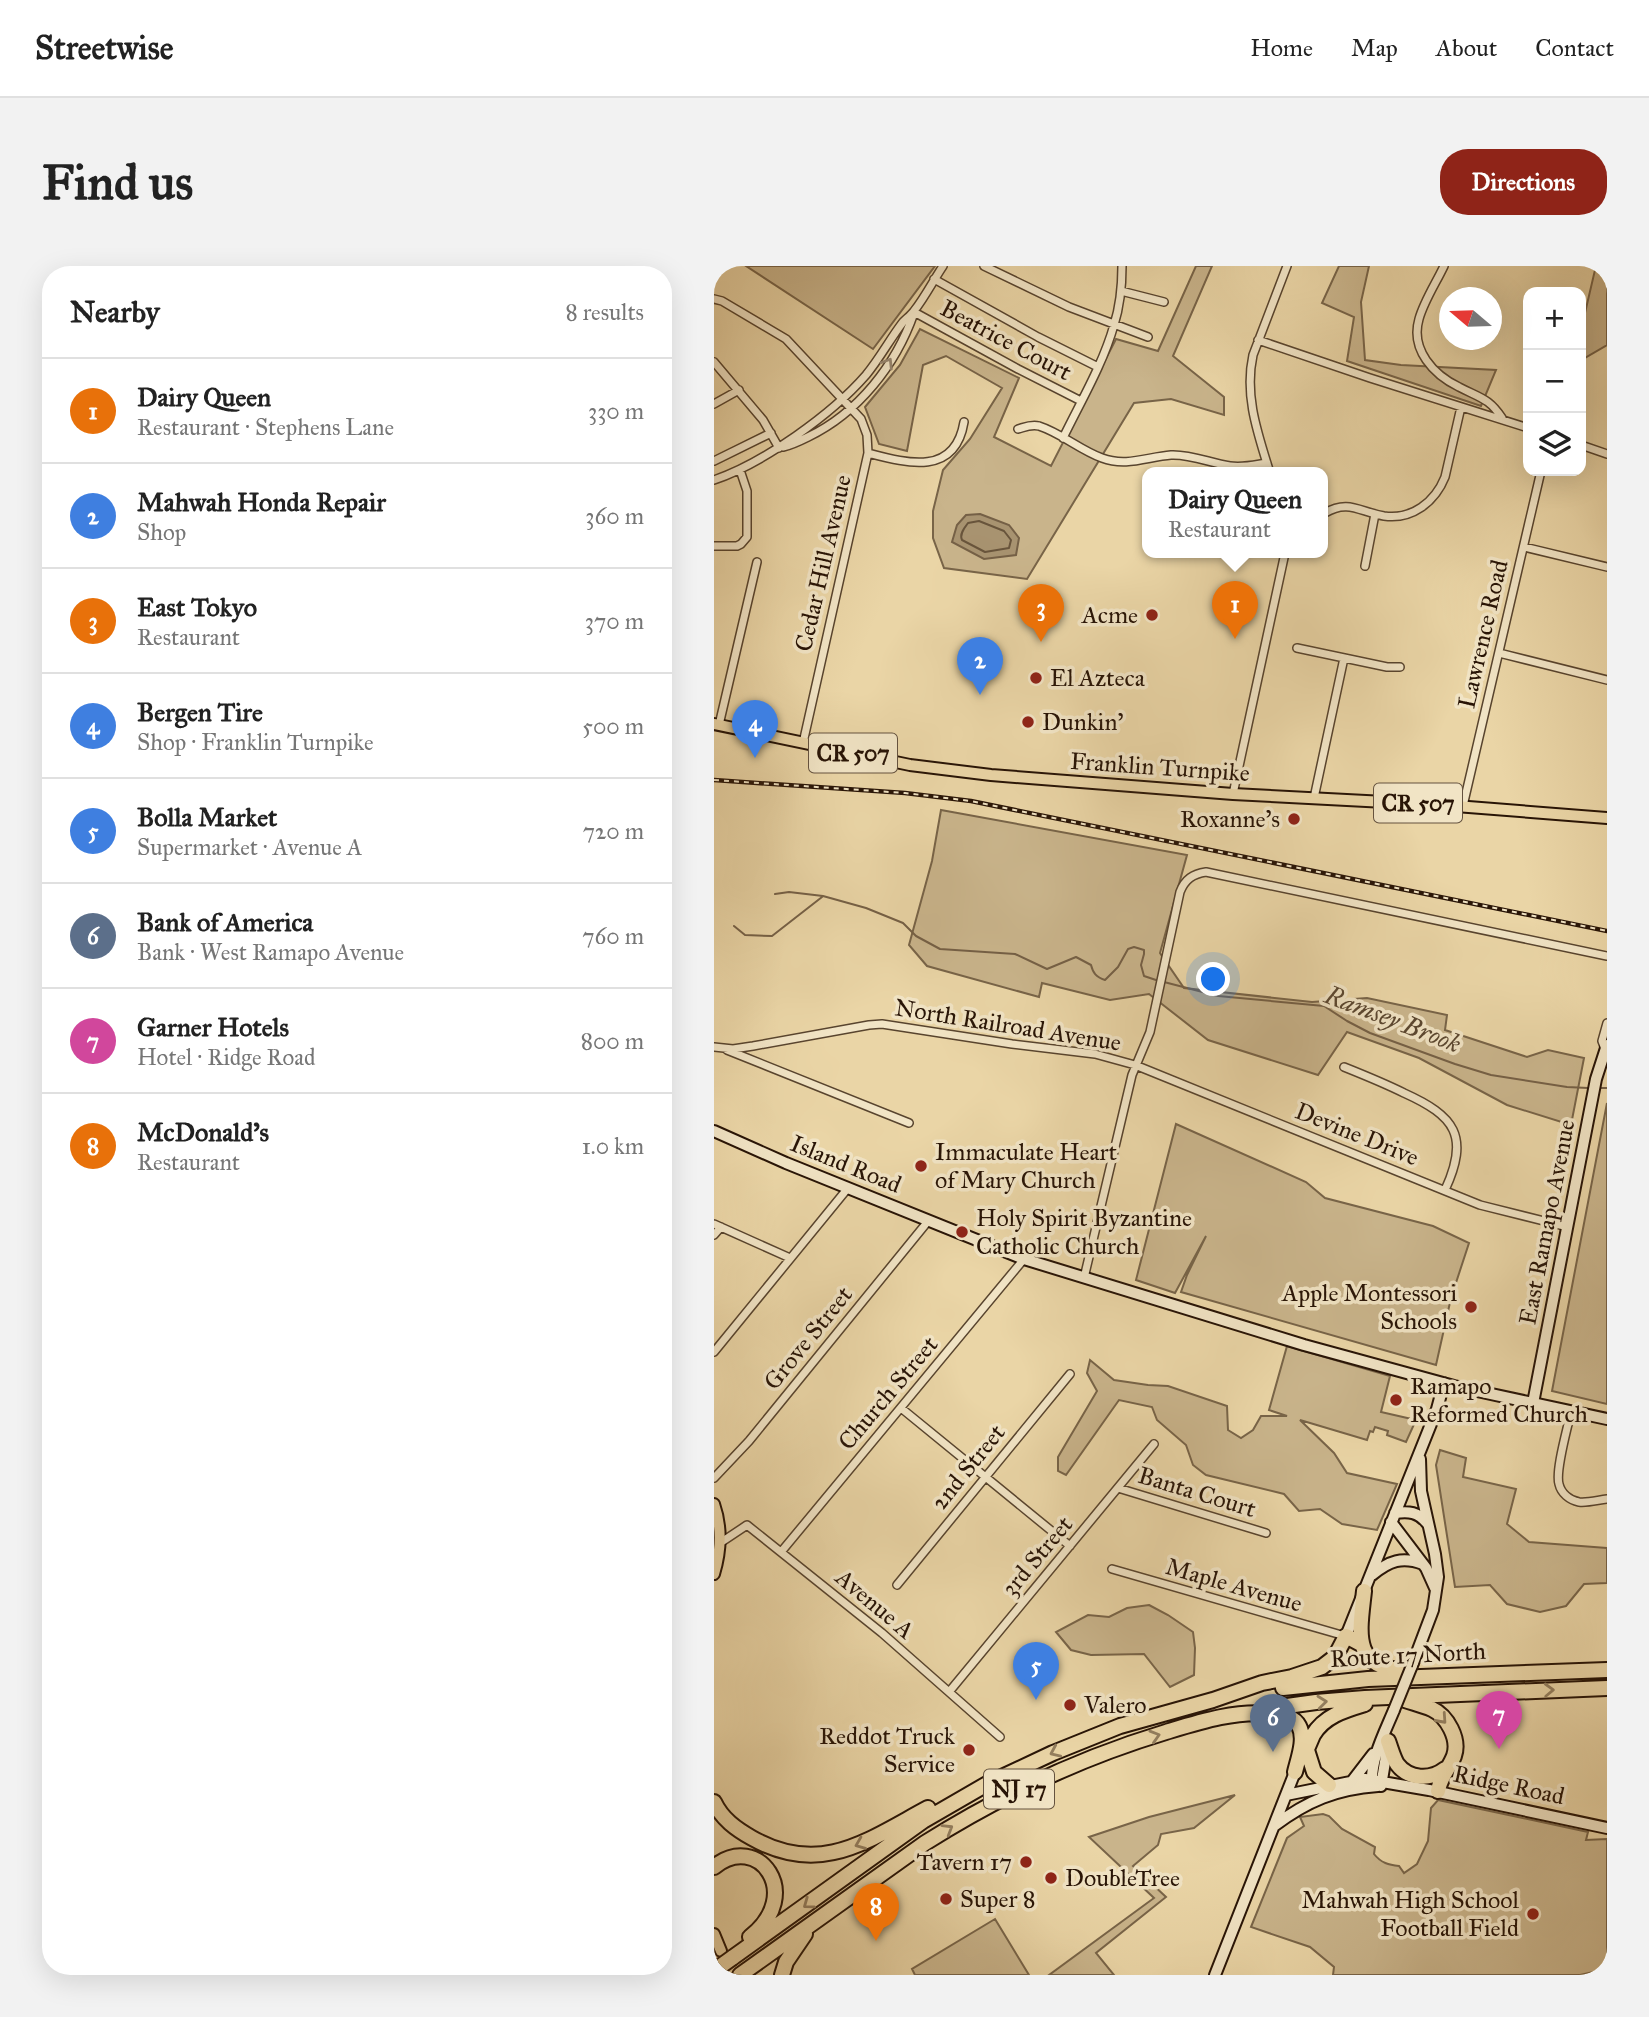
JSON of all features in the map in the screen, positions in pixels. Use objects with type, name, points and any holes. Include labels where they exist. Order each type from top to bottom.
[{"type":"highway","points":[[1361,1644],[1364,1591]]},
{"type":"highway","points":[[1213,1700],[1322,1667],[1332,1661],[1339,1652],[1346,1636],[1361,1644],[1371,1659],[1379,1665],[1392,1669],[1434,1669],[1486,1674]]},
{"type":"highway","name":"Route 17 North","points":[[1213,1700],[1290,1686],[1342,1681],[1607,1671]]},
{"type":"highway","name":"NJ 17","points":[[740,1975],[925,1843],[970,1815],[1024,1787],[1136,1741],[1196,1724],[1317,1702],[1393,1703],[1607,1688]]},
{"type":"highway","name":"NJ 17","points":[[714,1969],[728,1954],[944,1808],[1020,1768],[1085,1739],[1154,1715],[1213,1700]]},
{"type":"highway","points":[[1295,1772],[1317,1730],[1332,1716],[1353,1707],[1393,1703],[1433,1709],[1452,1732],[1455,1746],[1452,1759],[1440,1780],[1438,1791]]},
{"type":"highway","points":[[1255,1712],[1288,1717],[1298,1724],[1302,1739],[1295,1772]]},
{"type":"highway","points":[[1386,1737],[1397,1763],[1410,1774],[1431,1776],[1446,1768]]},
{"type":"highway","points":[[1307,1750],[1314,1772],[1329,1785]]},
{"type":"highway","points":[[714,1802],[729,1823]]},
{"type":"highway","points":[[714,1817],[773,1848],[793,1855],[817,1856],[858,1846],[930,1807],[944,1808]]},
{"type":"highway","points":[[714,1867],[720,1858],[746,1857],[765,1867],[773,1877],[776,1888],[775,1900],[766,1920],[758,1930],[728,1954]]},
{"type":"highway","points":[[782,1975],[786,1962],[812,1924]]},
{"type":"main road","name":"Franklin Turnpike","points":[[716,724],[943,770],[1233,794],[1463,806],[1607,818]]},
{"type":"main road","points":[[714,1504],[720,1543],[720,1557],[714,1574]]},
{"type":"main road","points":[[714,1934],[728,1954]]},
{"type":"street","points":[[779,447],[788,446],[819,431],[852,408],[880,376],[908,329],[914,312],[943,266]]},
{"type":"street","points":[[984,266],[1039,293],[1148,337]]},
{"type":"street","points":[[1063,438],[1098,367],[1114,325],[1121,291],[1122,266]]},
{"type":"street","points":[[1268,467],[1250,400],[1250,369],[1258,340],[1287,266]]},
{"type":"street","points":[[1444,266],[1418,320],[1419,348],[1436,372],[1456,386],[1489,401],[1502,419]]},
{"type":"street","points":[[934,279],[1098,367]]},
{"type":"street","points":[[1121,291],[1164,302]]},
{"type":"street","name":"Cedar Hill Avenue","points":[[714,299],[722,301],[786,339],[852,408],[861,419],[867,435],[867,453],[803,743]]},
{"type":"street","points":[[714,480],[740,470],[779,447],[843,398],[866,375],[914,312]]},
{"type":"street","name":"Beatrice Court","points":[[914,312],[1081,401]]},
{"type":"street","points":[[1258,340],[1523,426]]},
{"type":"street","points":[[714,362],[739,390],[779,447]]},
{"type":"street","points":[[714,404],[739,390]]},
{"type":"street","points":[[1328,511],[1336,506],[1344,506],[1394,516],[1412,513],[1421,508],[1436,494],[1445,477],[1461,407]]},
{"type":"street","points":[[867,453],[900,461],[925,463],[951,450],[962,433],[964,422]]},
{"type":"street","points":[[1018,429],[1030,425],[1039,426],[1115,462],[1128,463],[1171,455],[1187,455],[1231,466],[1246,467],[1267,463]]},
{"type":"street","points":[[714,461],[771,433]]},
{"type":"street","points":[[1586,447],[1607,454]]},
{"type":"street","points":[[714,546],[737,546],[747,537],[747,491],[740,470]]},
{"type":"street","name":"Lawrence Road","points":[[1463,806],[1540,476]]},
{"type":"street","points":[[1365,566],[1375,514]]},
{"type":"street","points":[[1524,547],[1607,567]]},
{"type":"street","points":[[1233,794],[1284,558]]},
{"type":"street","points":[[716,724],[757,562]]},
{"type":"street","points":[[1297,648],[1387,667],[1400,667]]},
{"type":"street","points":[[1499,653],[1607,680]]},
{"type":"street","points":[[1314,798],[1344,658]]},
{"type":"street","name":"North Railroad Avenue","points":[[718,1048],[752,1046],[882,1024],[1095,1054],[1135,1065],[1150,1031],[1180,892],[1187,880],[1206,872],[1607,956]]},
{"type":"street","points":[[1606,1047],[1602,1041],[1607,1023]]},
{"type":"street","name":"East Ramapo Avenue","points":[[1533,1403],[1592,1098],[1606,1047]]},
{"type":"street","points":[[718,1048],[909,1123]]},
{"type":"street","points":[[1084,1278],[1135,1065]]},
{"type":"street","name":"Devine Drive","points":[[1135,1065],[1480,1205],[1568,1227]]},
{"type":"street","points":[[1344,1068],[1428,1104],[1445,1117],[1454,1133],[1457,1151],[1445,1190]]},
{"type":"street","name":"Island Road","points":[[714,1131],[1024,1259],[1304,1345],[1444,1383],[1607,1419]]},
{"type":"street","points":[[714,1352],[848,1188]]},
{"type":"street","name":"Grove Street","points":[[714,1478],[749,1441],[929,1220]]},
{"type":"street","points":[[714,1236],[717,1226],[790,1258]]},
{"type":"street","name":"Church Street","points":[[781,1552],[1024,1259]]},
{"type":"street","name":"2nd Street","points":[[897,1585],[1070,1374]]},
{"type":"street","points":[[1346,1636],[1439,1404],[1444,1383]]},
{"type":"street","points":[[901,1408],[1070,1546]]},
{"type":"street","points":[[1571,1411],[1558,1476],[1561,1489],[1565,1495],[1576,1501],[1607,1499]]},
{"type":"street","name":"3rd Street","points":[[949,1692],[1154,1444]]},
{"type":"street","points":[[1377,1783],[1393,1703],[1413,1663],[1433,1610],[1436,1591],[1438,1569],[1420,1483],[1420,1449]]},
{"type":"street","name":"Banta Court","points":[[1118,1488],[1266,1533]]},
{"type":"street","points":[[1393,1518],[1413,1513],[1427,1523]]},
{"type":"street","points":[[1393,1518],[1431,1577],[1436,1591]]},
{"type":"street","name":"Avenue A","points":[[720,1543],[747,1525],[882,1633],[1000,1737]]},
{"type":"street","points":[[1370,1577],[1393,1561],[1406,1559],[1423,1564]]},
{"type":"street","name":"Maple Avenue","points":[[1112,1569],[1346,1636]]},
{"type":"street","points":[[1353,1780],[1386,1737]]},
{"type":"street","points":[[1214,1975],[1295,1772]]},
{"type":"street","points":[[1286,1795],[1353,1780],[1377,1783]]},
{"type":"street","points":[[1273,1827],[1300,1807],[1321,1798],[1377,1783]]},
{"type":"street","name":"Ridge Road","points":[[1377,1783],[1401,1784],[1438,1791],[1607,1828]]},
{"type":"shaded area","points":[[746,266],[935,266],[873,349]]},
{"type":"shaded area","points":[[1196,266],[1212,266],[1173,356],[1224,397],[1224,415],[1171,399],[1134,403],[1027,579],[944,568],[933,538],[933,511],[943,470],[970,439],[1002,388],[946,356],[923,365],[907,451],[879,444],[865,407],[900,365],[920,329],[1019,378],[994,437],[1051,466],[1116,339],[1158,351]]},
{"type":"shaded area","points":[[1339,266],[1369,266],[1361,302],[1365,360],[1401,365],[1496,370],[1481,406],[1347,361],[1354,317],[1322,303]]},
{"type":"shaded area","points":[[1590,266],[1607,266],[1607,345],[1586,357],[1586,309],[1595,270]]},
{"type":"shaded area","points":[[941,810],[1187,855],[1160,953],[1184,988],[1312,1002],[1367,998],[1447,1015],[1445,1030],[1527,1057],[1548,1050],[1584,1058],[1571,1125],[1507,1105],[1419,1058],[1347,1032],[1318,1075],[1208,1040],[1149,994],[1110,1000],[1042,983],[1039,997],[927,966],[909,945],[932,861]]},
{"type":"shaded area","points":[[1607,1103],[1607,1404],[1552,1391]]},
{"type":"shaded area","points":[[1176,1124],[1306,1182],[1325,1198],[1433,1226],[1469,1243],[1451,1298],[1436,1365],[1181,1292],[1206,1236],[1175,1293],[1136,1280]]},
{"type":"shaded area","points":[[1287,1346],[1390,1376],[1381,1412],[1416,1420],[1406,1442],[1375,1427],[1373,1432],[1370,1431],[1367,1440],[1300,1420],[1334,1453],[1347,1473],[1397,1484],[1377,1530],[1342,1524],[1320,1509],[1299,1511],[1284,1494],[1206,1475],[1193,1465],[1186,1445],[1157,1420],[1152,1407],[1119,1400],[1066,1475],[1058,1471],[1058,1457],[1097,1391],[1087,1373],[1090,1360],[1114,1380],[1168,1386],[1227,1406],[1228,1430],[1241,1438],[1253,1430],[1261,1416],[1287,1416],[1269,1410]]},
{"type":"shaded area","points":[[1440,1450],[1466,1458],[1463,1477],[1516,1489],[1507,1524],[1529,1542],[1607,1548],[1607,1583],[1584,1584],[1566,1606],[1540,1612],[1507,1604],[1490,1585],[1455,1587],[1436,1465]]},
{"type":"shaded area","points":[[1149,1605],[1193,1632],[1194,1675],[1170,1687],[1144,1654],[1091,1655],[1071,1650],[1056,1632],[1088,1615],[1109,1617],[1127,1608]]},
{"type":"shaded area","points":[[1235,1795],[1194,1828],[1161,1834],[1158,1845],[1133,1866],[1166,1897],[1096,1953],[1114,1975],[1049,1975],[1154,1898],[1089,1837],[1149,1817]]},
{"type":"shaded area","points":[[1438,1800],[1588,1832],[1586,1840],[1607,1839],[1607,1969],[1580,1975],[1333,1975],[1334,1967],[1310,1947],[1251,1927],[1287,1838],[1304,1826],[1300,1817],[1323,1814],[1329,1816],[1342,1829],[1375,1847],[1374,1854],[1379,1860],[1399,1866],[1404,1873],[1417,1864],[1428,1841],[1431,1808]]},
{"type":"shaded area","points":[[995,1919],[1029,1975],[915,1975],[912,1969]]},
{"type":"water","points":[[980,514],[1009,525],[1019,538],[1016,555],[984,559],[952,542],[957,525],[966,515]]},
{"type":"waterway","name":"Ramsey Brook","points":[[775,894],[789,892],[823,896],[866,908],[903,923],[916,936],[940,949],[1015,954],[1047,969],[1076,957],[1091,965],[1095,974],[1105,980],[1118,967],[1128,949],[1134,947],[1144,950],[1141,965],[1144,976],[1159,981]]},
{"type":"waterway","points":[[734,926],[745,935],[772,936],[822,897]]},
{"type":"waterway","name":"Ramsey Brook","points":[[1164,982],[1218,996],[1324,1006],[1370,1033],[1455,1064],[1491,1075],[1588,1088]]},
{"type":"waterway","name":"Ramsey Brook","points":[[1598,1088],[1607,1088]]},
{"type":"railway","points":[[714,780],[905,793],[971,801],[1607,931]]},
{"type":"place","name":"Acme","points":[[1152,615]]},
{"type":"place","name":"Dairy Queen","points":[[1235,639]]},
{"type":"place","name":"East Tokyo","points":[[1041,642]]},
{"type":"place","name":"El Azteca","points":[[1036,678]]},
{"type":"place","name":"Mahwah Honda Repair","points":[[980,695]]},
{"type":"place","name":"Dunkin'","points":[[1028,722]]},
{"type":"place","name":"Bergen Tire","points":[[755,758]]},
{"type":"place","name":"Roxanne's","points":[[1294,819]]},
{"type":"place","name":"Immaculate Heart of Mary Church","points":[[921,1166]]},
{"type":"place","name":"Holy Spirit Byzantine Catholic Church","points":[[962,1232]]},
{"type":"place","name":"Apple Montessori Schools","points":[[1471,1307]]},
{"type":"place","name":"Ramapo Reformed Church","points":[[1396,1400]]},
{"type":"place","name":"Bolla Market","points":[[1036,1700]]},
{"type":"place","name":"Valero","points":[[1070,1705]]},
{"type":"place","name":"Garner Hotels","points":[[1499,1749]]},
{"type":"place","name":"Reddot Truck Service","points":[[969,1750]]},
{"type":"place","name":"Bank of America","points":[[1273,1752]]},
{"type":"place","name":"Tavern 17","points":[[1026,1862]]},
{"type":"place","name":"DoubleTree","points":[[1051,1878]]},
{"type":"place","name":"Super 8","points":[[946,1899]]},
{"type":"place","name":"Mahwah High School Football Field","points":[[1533,1914]]},
{"type":"place","name":"McDonald's","points":[[876,1941]]}]
